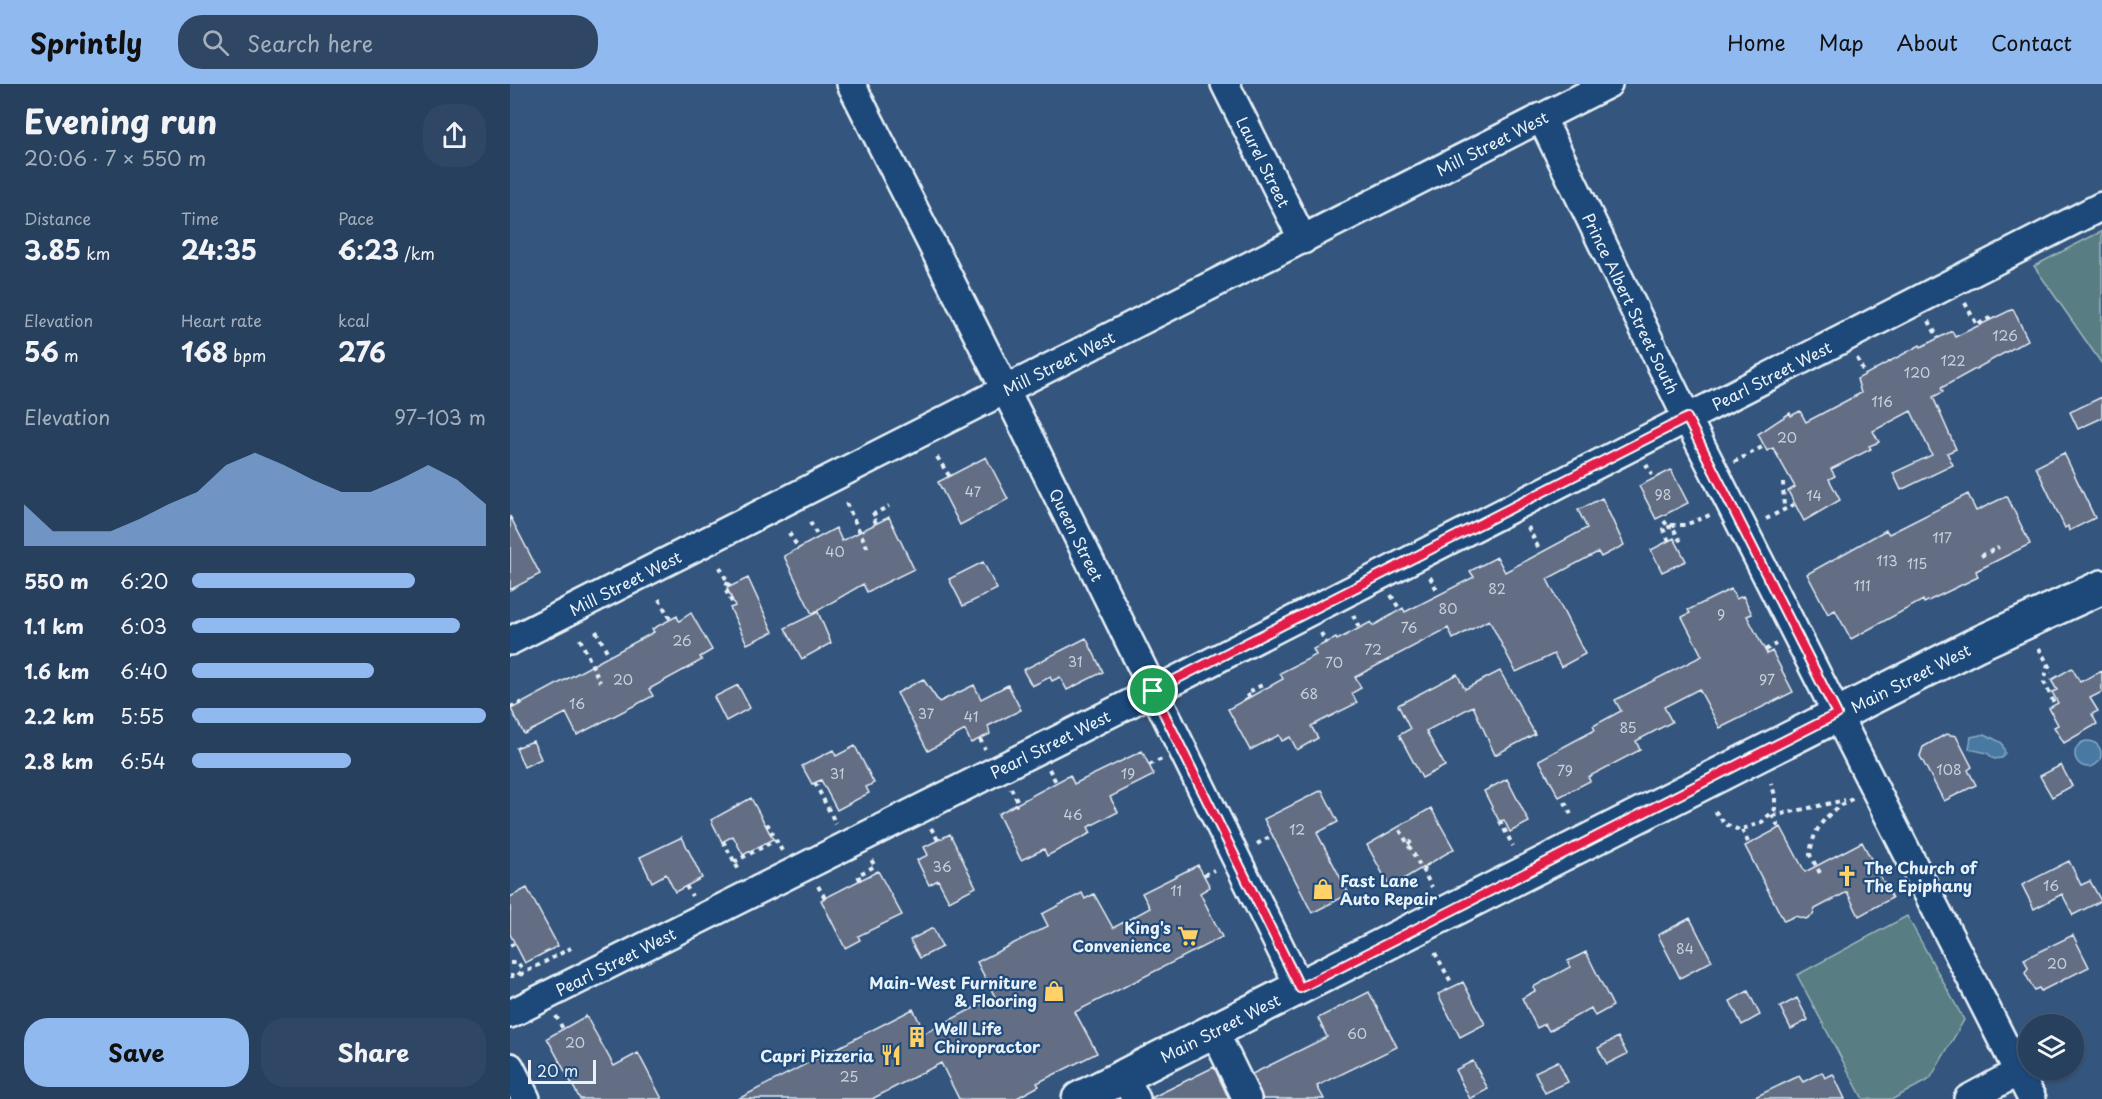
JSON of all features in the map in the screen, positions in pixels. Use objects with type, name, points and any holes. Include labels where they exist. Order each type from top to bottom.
[{"type":"main road","name":"Main Street West","points":[[1079,1099],[1130,1088],[1214,1031],[1975,645],[2102,587]]},
{"type":"street","name":"Queen Street","points":[[851,84],[1005,389],[1300,988]]},
{"type":"street","name":"Laurel Street","points":[[1224,84],[1303,240]]},
{"type":"street","name":"Mill Street West","points":[[510,641],[1608,84]]},
{"type":"street","name":"Prince Albert Street South","points":[[1541,117],[1687,418],[2018,1072]]},
{"type":"street","name":"Pearl Street West","points":[[510,1014],[1153,691],[2102,206]]},
{"type":"street","points":[[1214,1031],[1247,1099]]},
{"type":"street","points":[[510,1067],[526,1099]]},
{"type":"street","points":[[1968,1099],[2018,1072]]},
{"type":"street","name":"Prince Albert Street South","points":[[2022,1080],[2032,1099]]},
{"type":"path","points":[[1963,300],[1977,325],[1993,316],[1994,318]]},
{"type":"path","points":[[1928,318],[1938,338]]},
{"type":"path","points":[[1855,355],[1865,375]]},
{"type":"path","points":[[1733,462],[1764,446]]},
{"type":"path","points":[[937,457],[950,477]]},
{"type":"path","points":[[1646,463],[1652,475]]},
{"type":"path","points":[[1783,482],[1784,510]]},
{"type":"path","points":[[846,503],[868,549]]},
{"type":"path","points":[[1763,521],[1795,504]]},
{"type":"path","points":[[876,523],[872,515],[889,506]]},
{"type":"path","points":[[1669,541],[1663,529],[1691,523],[1711,514]]},
{"type":"path","points":[[1664,521],[1667,525],[1672,526],[1682,544]]},
{"type":"path","points":[[810,522],[818,537]]},
{"type":"path","points":[[1526,524],[1540,551]]},
{"type":"path","points":[[789,532],[799,549]]},
{"type":"path","points":[[1981,556],[1999,547]]},
{"type":"path","points":[[720,567],[729,584],[725,589],[734,606]]},
{"type":"path","points":[[1428,574],[1438,592]]},
{"type":"path","points":[[1391,594],[1400,610]]},
{"type":"path","points":[[659,598],[670,619]]},
{"type":"path","points":[[1355,620],[1359,628]]},
{"type":"path","points":[[1320,630],[1326,643]]},
{"type":"path","points":[[596,631],[609,655]]},
{"type":"path","points":[[580,639],[600,682]]},
{"type":"path","points":[[1765,650],[1777,644]]},
{"type":"path","points":[[2039,648],[2052,672]]},
{"type":"path","points":[[2048,664],[2044,682],[2055,705]]},
{"type":"path","points":[[1250,698],[1247,693],[1262,685]]},
{"type":"path","points":[[510,707],[527,701]]},
{"type":"path","points":[[980,739],[985,749]]},
{"type":"path","points":[[1149,765],[1163,759]]},
{"type":"path","points":[[815,783],[836,824]]},
{"type":"path","points":[[1771,783],[1776,803],[1772,815],[1779,828]]},
{"type":"path","points":[[1010,788],[1018,802],[1015,806]]},
{"type":"path","points":[[1715,811],[1725,824],[1742,830],[1761,823],[1772,815],[1854,798],[1834,810],[1818,826],[1810,855],[1820,873]]},
{"type":"path","points":[[1564,802],[1572,817]]},
{"type":"path","points":[[1500,821],[1514,846]]},
{"type":"path","points":[[766,826],[768,825],[782,852]]},
{"type":"path","points":[[931,828],[938,840]]},
{"type":"path","points":[[1400,830],[1432,887]]},
{"type":"path","points":[[1742,830],[1749,844]]},
{"type":"path","points":[[1257,844],[1273,836]]},
{"type":"path","points":[[735,862],[757,848],[776,840]]},
{"type":"path","points":[[1408,844],[1413,840]]},
{"type":"path","points":[[723,841],[741,873]]},
{"type":"path","points":[[1422,870],[1429,867],[1427,864]]},
{"type":"path","points":[[860,880],[858,875],[873,867]]},
{"type":"path","points":[[1204,875],[1218,868]]},
{"type":"path","points":[[817,884],[825,898]]},
{"type":"path","points":[[686,886],[691,894]]},
{"type":"path","points":[[510,946],[515,943]]},
{"type":"path","points":[[510,976],[520,975],[571,948]]},
{"type":"path","points":[[1435,953],[1451,982]]},
{"type":"path","points":[[510,963],[520,964],[520,975]]},
{"type":"path","points":[[556,1015],[563,1029]]},
{"type":"green space","points":[[2102,231],[2102,364],[2034,266]]},
{"type":"green space","points":[[1907,916],[1964,1020],[1930,1079],[1893,1099],[1863,1099],[1797,975]]},
{"type":"water","points":[[1985,734],[2002,743],[2005,753],[2002,758],[1994,759],[1987,753],[1969,749],[1971,737]]},
{"type":"water","points":[[2088,741],[2097,745],[2101,754],[2097,763],[2088,767],[2079,763],[2075,754],[2079,745]]},
{"type":"building","points":[[2013,309],[2028,340],[1941,388],[1943,392],[1933,397],[1956,449],[1947,453],[1953,465],[1901,490],[1893,473],[1932,455],[1911,411],[1873,431],[1879,442],[1869,446],[1871,449],[1831,469],[1835,476],[1829,479],[1840,500],[1804,521],[1788,491],[1795,487],[1773,448],[1767,451],[1758,434],[1790,413],[1791,416],[1800,411],[1806,422],[1861,393],[1857,379],[1920,345],[1921,347],[1952,331],[1955,337]]},
{"type":"building","points":[[2102,397],[2102,418],[2078,429],[2070,412]]},
{"type":"building","points":[[2064,453],[2095,518],[2069,531],[2068,526],[2065,528],[2036,467]]},
{"type":"building","points":[[986,457],[1008,499],[960,525],[938,482]]},
{"type":"building","points":[[1671,470],[1688,503],[1656,519],[1639,486]]},
{"type":"building","points":[[1968,494],[1976,511],[2007,496],[2030,544],[1976,571],[1978,577],[1924,603],[1923,600],[1851,639],[1835,610],[1828,614],[1807,574],[1886,530],[1889,534]]},
{"type":"building","points":[[1602,498],[1624,545],[1601,557],[1598,552],[1547,579],[1585,654],[1561,667],[1554,654],[1516,672],[1489,620],[1453,639],[1448,628],[1355,677],[1361,688],[1352,693],[1357,703],[1311,726],[1318,738],[1297,750],[1290,737],[1282,741],[1279,735],[1250,750],[1228,709],[1283,679],[1280,673],[1316,655],[1313,649],[1336,638],[1337,640],[1371,622],[1373,626],[1403,608],[1405,612],[1474,577],[1470,571],[1497,557],[1505,572],[1587,528],[1578,510]]},
{"type":"building","points":[[510,516],[540,574],[510,590]]},
{"type":"building","points":[[889,517],[914,569],[867,592],[863,584],[812,614],[784,556],[836,528],[842,541]]},
{"type":"building","points":[[1674,538],[1686,561],[1662,572],[1651,550]]},
{"type":"building","points":[[983,562],[997,589],[963,606],[949,579]]},
{"type":"building","points":[[748,578],[773,632],[747,644],[730,608],[735,606],[727,588]]},
{"type":"building","points":[[1731,589],[1736,599],[1743,596],[1752,614],[1747,616],[1767,654],[1772,651],[1793,692],[1720,728],[1699,689],[1664,707],[1672,722],[1636,741],[1640,750],[1588,777],[1590,781],[1559,797],[1539,760],[1595,730],[1593,726],[1621,711],[1615,700],[1702,656],[1682,617],[1690,613],[1688,610]]},
{"type":"building","points":[[818,612],[831,643],[802,659],[785,628]]},
{"type":"building","points":[[691,613],[712,650],[700,657],[702,660],[649,689],[653,696],[577,735],[566,713],[524,734],[511,709],[654,632],[652,629],[677,616],[679,621]]},
{"type":"building","points":[[1086,638],[1103,672],[1067,690],[1060,677],[1052,681],[1050,677],[1032,686],[1023,670]]},
{"type":"building","points":[[2072,668],[2080,682],[2102,671],[2102,692],[2090,698],[2098,711],[2092,714],[2097,724],[2064,743],[2054,727],[2058,725],[2049,708],[2058,703],[2052,692],[2057,690],[2051,680]]},
{"type":"building","points":[[1500,671],[1535,734],[1495,755],[1473,706],[1426,731],[1445,766],[1422,778],[1399,735],[1410,729],[1398,705],[1457,674],[1465,689]]},
{"type":"building","points":[[923,679],[939,702],[974,685],[981,699],[1008,685],[1021,710],[988,726],[990,734],[971,743],[965,730],[928,751],[897,693]]},
{"type":"building","points":[[738,685],[750,708],[726,721],[714,697]]},
{"type":"building","points":[[1946,734],[1956,736],[1972,767],[1968,770],[1976,785],[1944,801],[1920,756],[1923,747]]},
{"type":"building","points":[[533,741],[541,759],[524,767],[516,748]]},
{"type":"building","points":[[855,746],[874,783],[866,787],[869,793],[837,810],[821,780],[812,784],[802,766],[833,750],[836,756]]},
{"type":"building","points":[[1142,751],[1154,775],[1110,797],[1118,812],[1088,827],[1091,833],[1047,856],[1044,849],[1021,860],[998,814],[1070,775],[1074,784]]},
{"type":"building","points":[[2061,765],[2072,786],[2052,797],[2040,776]]},
{"type":"building","points":[[1507,779],[1529,822],[1510,832],[1504,820],[1499,821],[1484,791]]},
{"type":"building","points":[[1322,790],[1338,822],[1317,833],[1349,894],[1312,913],[1264,819]]},
{"type":"building","points":[[751,798],[773,839],[743,855],[733,836],[722,842],[711,820]]},
{"type":"building","points":[[1431,808],[1454,849],[1390,887],[1367,845]]},
{"type":"building","name":"The Church of The Epiphany","points":[[1781,827],[1805,872],[1862,842],[1892,898],[1859,916],[1847,892],[1815,909],[1813,915],[1806,919],[1795,916],[1784,921],[1745,846]]},
{"type":"building","points":[[950,834],[976,887],[949,901],[938,880],[929,885],[917,860],[928,855],[924,847]]},
{"type":"building","points":[[682,837],[702,878],[675,892],[666,874],[652,882],[640,857]]},
{"type":"building","points":[[2069,861],[2081,885],[2090,881],[2101,901],[2073,915],[2062,894],[2034,909],[2022,885]]},
{"type":"building","points":[[1198,865],[1210,887],[1200,893],[1222,937],[1075,1012],[1097,1053],[1037,1083],[1039,1086],[1015,1099],[959,1099],[941,1063],[872,1099],[738,1099],[913,1009],[925,1033],[995,997],[977,962],[1048,926],[1042,914],[1082,893],[1085,899],[1094,894],[1113,928],[1150,908],[1142,893]]},
{"type":"building","points":[[878,871],[902,915],[858,936],[860,940],[845,948],[821,900]]},
{"type":"building","points":[[527,888],[558,946],[525,963],[510,934],[510,897]]},
{"type":"building","points":[[1690,918],[1712,961],[1680,978],[1658,935]]},
{"type":"building","points":[[933,928],[942,947],[920,958],[910,940]]},
{"type":"building","points":[[2073,935],[2089,967],[2041,991],[2039,988],[2034,990],[2025,973],[2028,968],[2024,959]]},
{"type":"building","points":[[1586,952],[1613,1006],[1595,1016],[1591,1008],[1549,1031],[1545,1024],[1537,1028],[1522,998],[1535,991],[1533,987],[1570,967],[1568,961]]},
{"type":"building","points":[[1463,982],[1485,1024],[1460,1037],[1438,994]]},
{"type":"building","points":[[1748,991],[1760,1015],[1742,1025],[1730,1001]]},
{"type":"building","points":[[1369,992],[1397,1047],[1317,1086],[1324,1099],[1263,1099],[1252,1074],[1327,1037],[1318,1018]]},
{"type":"building","points":[[1797,998],[1808,1020],[1791,1029],[1780,1007]]},
{"type":"building","points":[[586,1016],[614,1066],[638,1053],[662,1099],[580,1099],[547,1038]]},
{"type":"building","points":[[1618,1037],[1627,1054],[1607,1064],[1598,1048]]},
{"type":"building","points":[[1473,1061],[1488,1089],[1470,1099],[1455,1070]]},
{"type":"building","points":[[1558,1061],[1568,1082],[1545,1093],[1535,1072]]},
{"type":"building","points":[[1214,1067],[1229,1099],[1151,1098]]},
{"type":"building","points":[[1822,1072],[1825,1078],[1833,1074],[1845,1099],[1751,1099],[1799,1076],[1803,1082]]},
{"type":"place","name":"The Church of The Epiphany","points":[[1847,876]]},
{"type":"place","name":"Fast Lane Auto Repair","points":[[1323,889]]},
{"type":"place","name":"King's Convenience","points":[[1188,936]]},
{"type":"place","name":"Main-West Furniture & Flooring","points":[[1054,991]]},
{"type":"place","name":"Well Life Chiropractor","points":[[917,1037]]},
{"type":"place","name":"Capri Pizzeria","points":[[891,1055]]},
{"type":"route","points":[[1687,418],[1837,714],[1300,988],[1153,691],[1687,418]]}]
